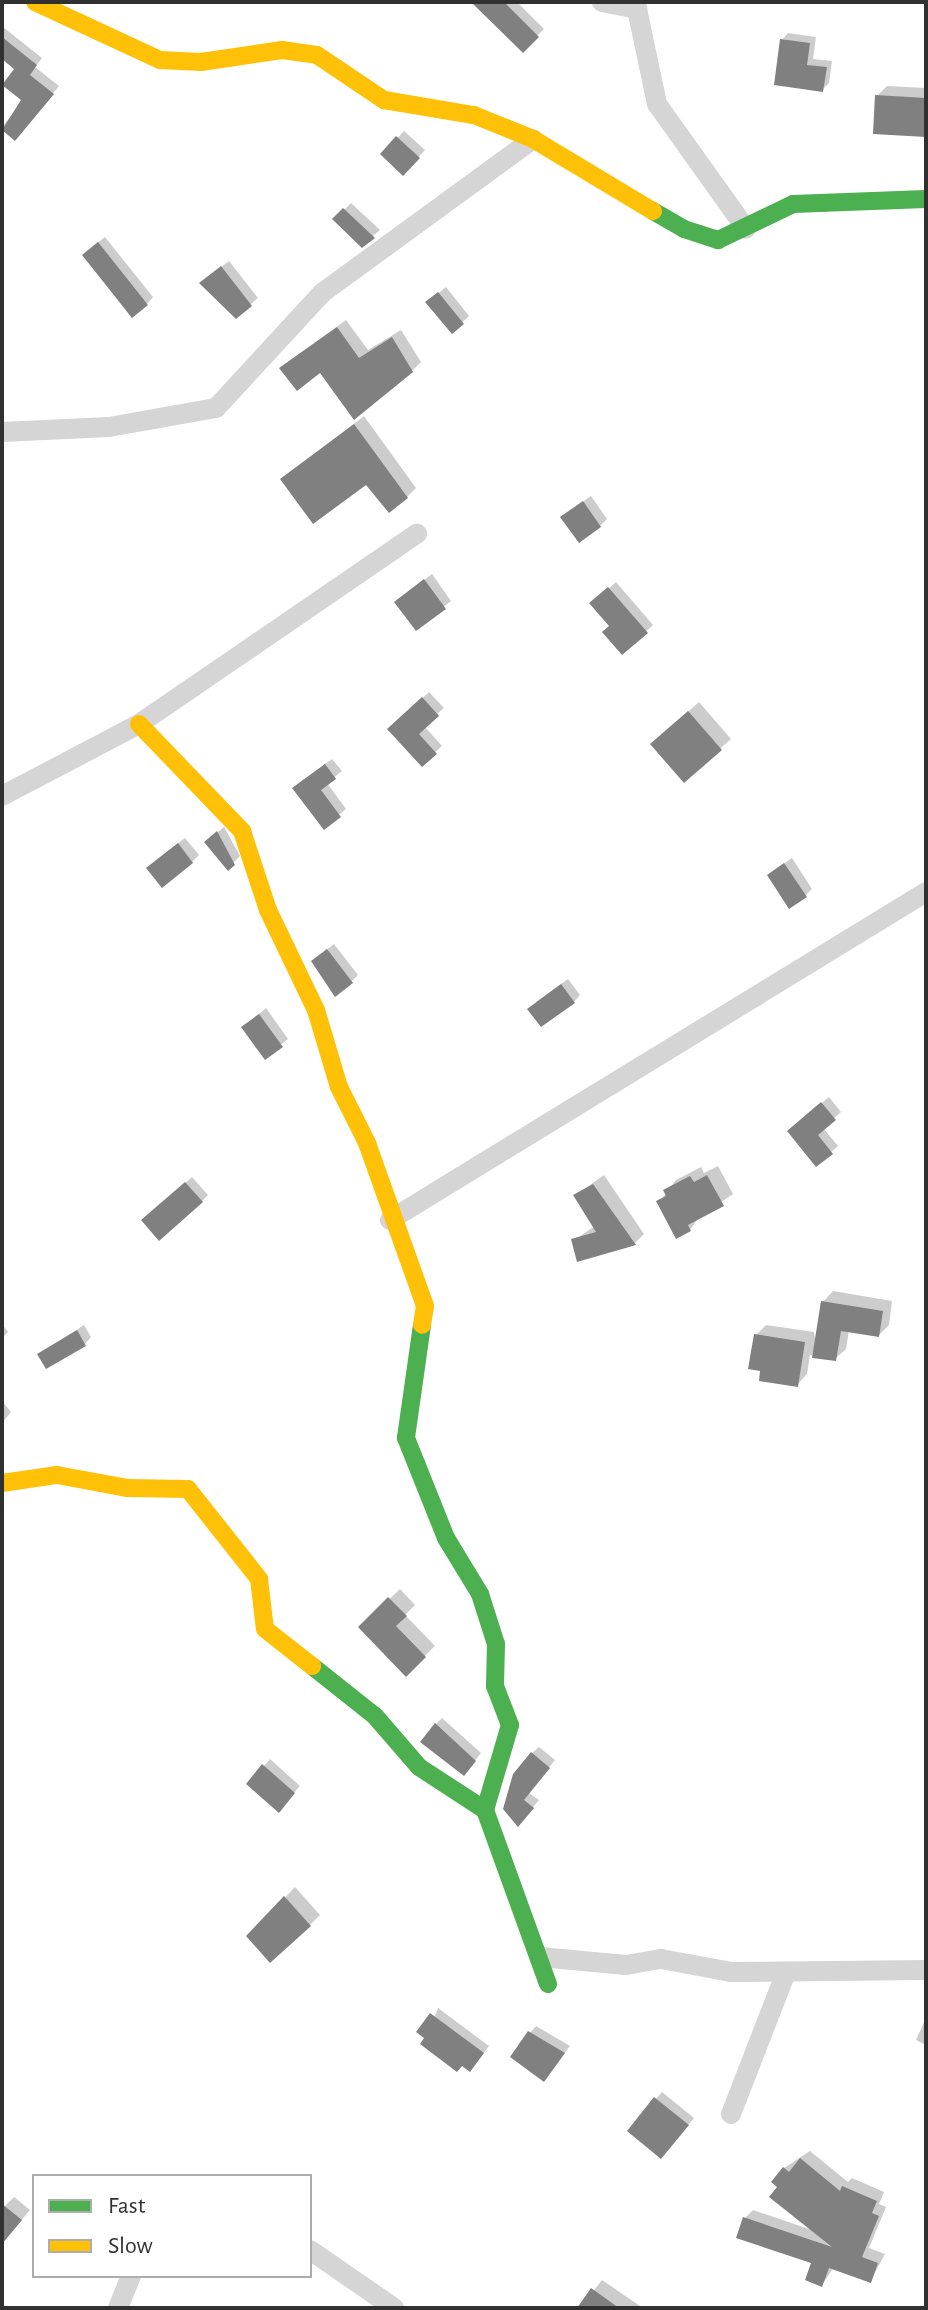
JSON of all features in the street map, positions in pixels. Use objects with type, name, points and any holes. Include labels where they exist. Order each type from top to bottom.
[{"type":"street","points":[[35,2],[160,60],[201,62],[282,50],[317,55],[384,100],[474,115],[533,139],[684,229],[718,240],[793,204],[926,199]]},
{"type":"street","points":[[602,2],[637,9],[657,104],[746,229]]},
{"type":"street","points":[[2,432],[109,427],[216,408],[322,293],[533,139]]},
{"type":"street","points":[[2,796],[139,724],[417,534]]},
{"type":"street","points":[[139,724],[242,831],[268,910],[316,1010],[339,1087],[367,1143],[390,1220],[425,1306],[406,1438],[446,1538],[480,1594],[496,1644],[495,1686],[510,1725],[485,1810]]},
{"type":"street","points":[[390,1220],[926,892]]},
{"type":"street","points":[[2,1483],[57,1475],[127,1488],[188,1489],[259,1579],[265,1629],[375,1716],[419,1767],[485,1810],[548,1984]]},
{"type":"street","points":[[540,1957],[626,1965],[661,1959],[731,1972],[926,1970]]},
{"type":"street","points":[[731,2114],[786,1972]]},
{"type":"street","points":[[312,2251],[394,2308]]},
{"type":"street","points":[[118,2308],[130,2278]]},
{"type":"building","points":[[471,2],[504,2],[539,37],[523,53]]},
{"type":"building","points":[[2,37],[37,65],[30,75],[54,94],[15,141],[2,130],[21,100],[2,85],[14,69],[2,59]]},
{"type":"building","points":[[780,39],[810,43],[807,65],[827,67],[823,92],[774,85]]},
{"type":"building","points":[[875,95],[926,98],[926,137],[873,134]]},
{"type":"building","points":[[396,136],[420,158],[403,176],[380,154]]},
{"type":"building","points":[[343,208],[375,238],[362,248],[332,219]]},
{"type":"building","points":[[98,242],[148,305],[132,318],[82,255]]},
{"type":"building","points":[[221,266],[252,306],[236,319],[199,283]]},
{"type":"building","points":[[438,292],[464,324],[452,334],[425,302]]},
{"type":"building","points":[[337,327],[359,358],[392,337],[413,372],[354,420],[320,373],[297,391],[279,368]]},
{"type":"building","points":[[354,424],[408,498],[389,513],[366,485],[313,524],[280,479]]},
{"type":"building","points":[[583,501],[601,527],[579,543],[560,517]]},
{"type":"building","points":[[424,579],[446,609],[416,631],[394,602]]},
{"type":"building","points":[[608,587],[648,633],[622,655],[602,632],[609,626],[589,603]]},
{"type":"building","points":[[422,697],[439,716],[419,734],[437,754],[422,767],[387,729]]},
{"type":"building","points":[[688,711],[722,750],[684,783],[650,744]]},
{"type":"building","points":[[325,764],[336,779],[321,790],[341,817],[324,830],[292,788]]},
{"type":"building","points":[[217,831],[235,865],[228,871],[204,842]]},
{"type":"building","points":[[178,843],[193,863],[162,888],[146,868]]},
{"type":"building","points":[[784,863],[807,897],[789,909],[767,875]]},
{"type":"building","points":[[327,949],[353,983],[335,997],[311,961]]},
{"type":"building","points":[[561,984],[575,1003],[541,1027],[527,1009]]},
{"type":"building","points":[[259,1014],[283,1047],[265,1060],[241,1027]]},
{"type":"building","points":[[821,1102],[836,1120],[818,1135],[833,1154],[816,1167],[787,1131]]},
{"type":"building","points":[[707,1175],[724,1206],[688,1225],[691,1231],[676,1239],[656,1201],[666,1196],[663,1190],[690,1176],[694,1182]]},
{"type":"building","points":[[185,1182],[203,1202],[159,1241],[141,1220]]},
{"type":"building","points":[[593,1184],[636,1245],[577,1262],[571,1239],[596,1232],[573,1195]]},
{"type":"building","points":[[821,1301],[883,1311],[879,1337],[841,1331],[836,1361],[812,1358]]},
{"type":"building","points":[[77,1330],[86,1346],[46,1369],[37,1354]]},
{"type":"building","points":[[754,1334],[805,1342],[798,1387],[759,1381],[760,1371],[748,1369]]},
{"type":"building","points":[[388,1597],[407,1616],[396,1626],[426,1657],[406,1677],[358,1627]]},
{"type":"building","points":[[435,1723],[476,1761],[464,1776],[420,1742]]},
{"type":"building","points":[[531,1752],[550,1768],[524,1800],[534,1808],[518,1827],[503,1809],[513,1774]]},
{"type":"building","points":[[262,1764],[295,1793],[279,1813],[246,1784]]},
{"type":"building","points":[[284,1896],[311,1926],[270,1963],[246,1936]]},
{"type":"building","points":[[430,2013],[484,2053],[470,2072],[462,2066],[457,2072],[420,2044],[424,2038],[416,2032]]},
{"type":"building","points":[[528,2031],[565,2053],[544,2082],[510,2057]]},
{"type":"building","points":[[654,2097],[689,2125],[661,2159],[627,2131]]},
{"type":"building","points":[[800,2158],[840,2191],[842,2186],[877,2201],[872,2213],[879,2216],[862,2257],[878,2263],[871,2283],[829,2268],[822,2287],[805,2280],[811,2263],[736,2238],[743,2217],[832,2247],[769,2197],[777,2187],[771,2182],[783,2167],[789,2172]]},
{"type":"building","points":[[2,2204],[22,2220],[2,2244]]},
{"type":"building","points":[[591,2288],[619,2308],[577,2308]]},
{"type":"traffic: fast","points":[[653,211],[684,229],[718,240],[793,204],[926,199]]},
{"type":"traffic: fast","points":[[422,1325],[406,1438],[446,1538],[480,1594],[496,1644],[495,1686],[510,1725],[485,1810],[548,1984]]},
{"type":"traffic: fast","points":[[312,1666],[375,1716],[419,1767],[485,1810]]},
{"type":"traffic: slow","points":[[35,2],[160,60],[201,62],[282,50],[317,55],[384,100],[474,115],[533,139],[653,211]]},
{"type":"traffic: slow","points":[[139,724],[242,831],[268,910],[316,1010],[339,1087],[367,1143],[425,1306],[422,1325]]},
{"type":"traffic: slow","points":[[2,1483],[57,1475],[127,1488],[188,1489],[259,1579],[265,1629],[312,1666]]}]
